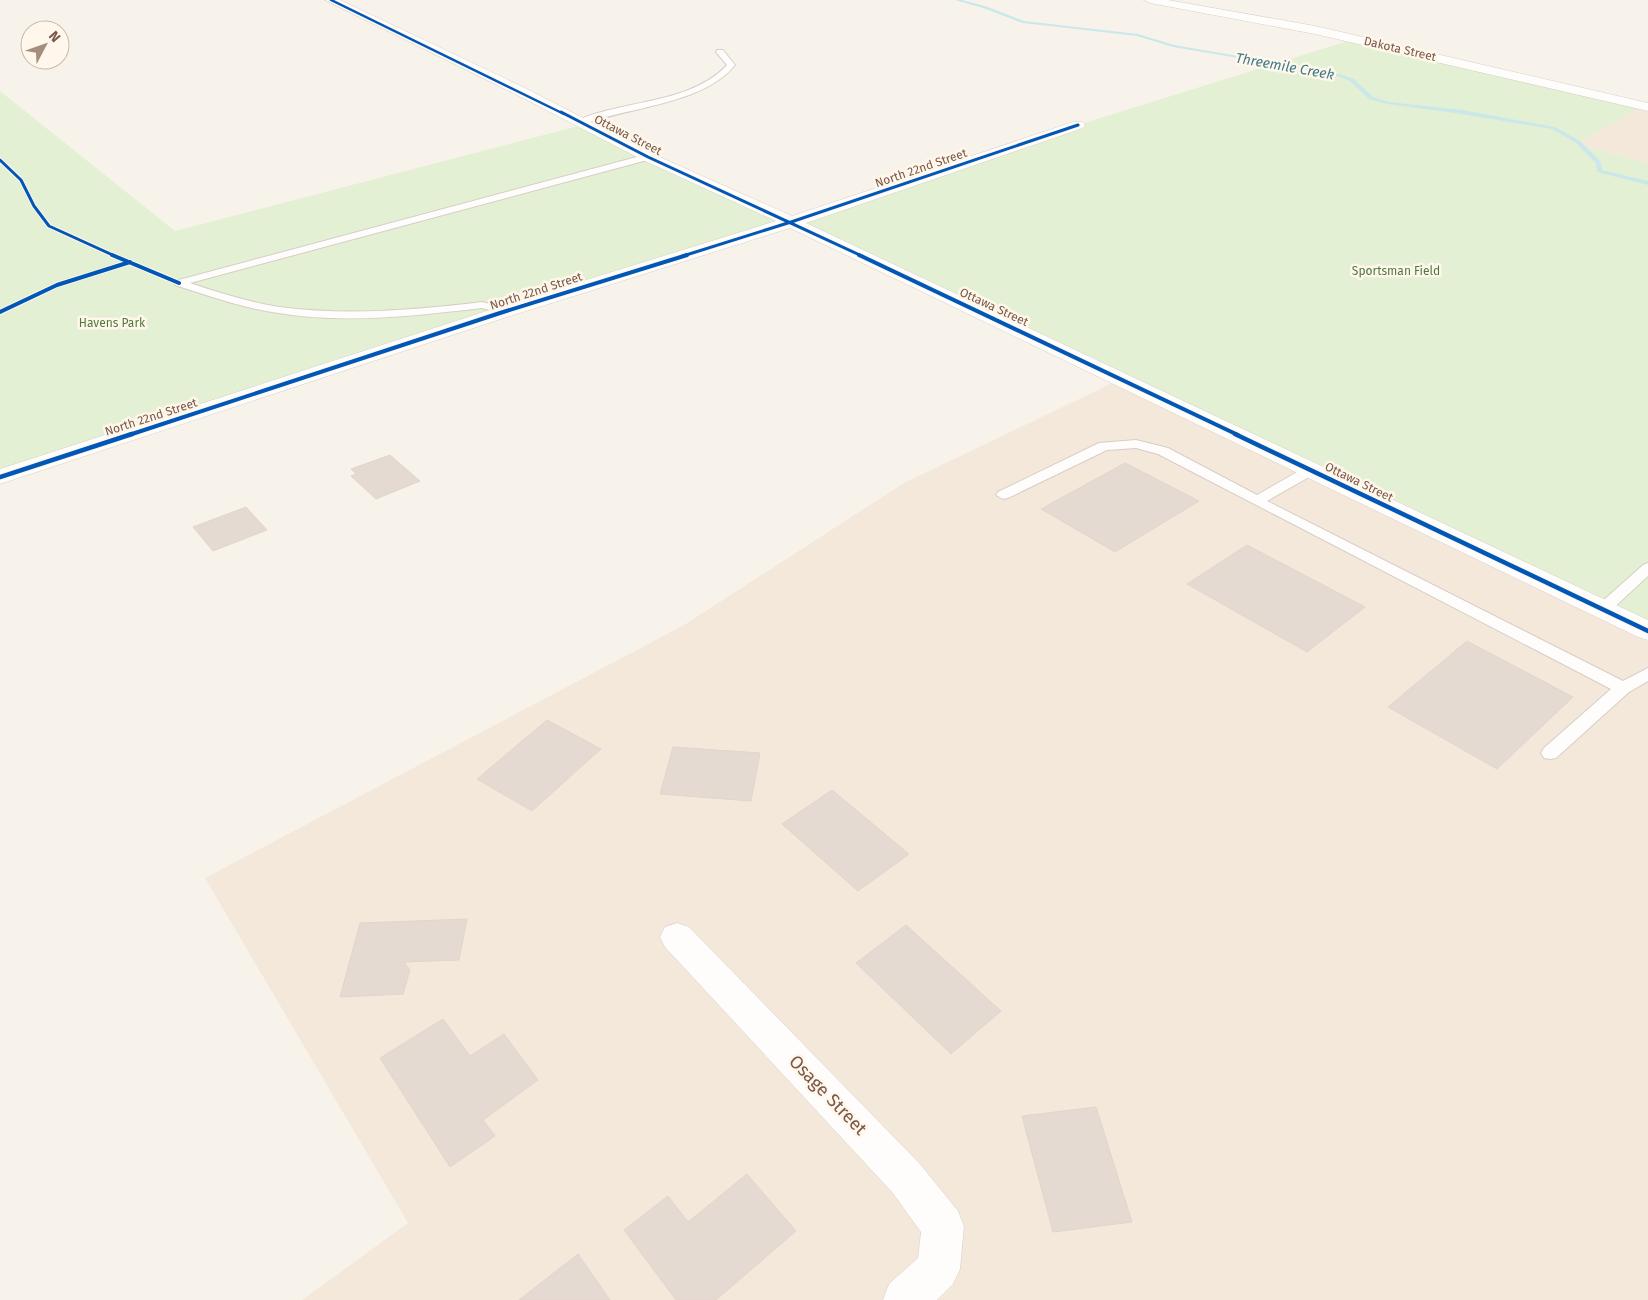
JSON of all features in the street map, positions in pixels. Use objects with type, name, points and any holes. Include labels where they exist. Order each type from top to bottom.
[{"type":"street","name":"Ottawa Street","points":[[331,0],[581,122],[648,157],[791,222],[1648,632]]},
{"type":"street","name":"Dakota Street","points":[[1150,0],[1316,30],[1648,107]]},
{"type":"street","name":"North 22nd Street","points":[[0,478],[500,313],[791,222],[1078,125]]},
{"type":"street","name":"Osage Street","points":[[677,937],[906,1178],[943,1226],[938,1269],[905,1300]]},
{"type":"lane","points":[[581,122],[604,113],[693,90],[715,81],[727,72],[731,65],[720,52]]},
{"type":"lane","points":[[500,313],[494,308],[482,305],[405,313],[350,315],[280,310],[223,297],[179,284],[648,157]]},
{"type":"lane","points":[[1003,495],[1104,446],[1136,444],[1163,451],[1623,688]]},
{"type":"lane","points":[[1258,501],[1311,470]]},
{"type":"lane","points":[[1602,610],[1648,568]]},
{"type":"lane","points":[[1550,752],[1623,688],[1648,674]]},
{"type":"shaded area","points":[[1648,105],[1648,163],[1575,144],[1644,106]]},
{"type":"shaded area","points":[[1121,379],[1648,631],[1648,1300],[302,1300],[408,1223],[205,878],[684,625],[904,483]]},
{"type":"green space","name":"Sportsman Field","points":[[1354,39],[1644,106],[1575,144],[1648,163],[1648,631],[791,222],[1078,125]]},
{"type":"green space","name":"Havens Park","points":[[0,91],[175,231],[586,124],[791,222],[0,477]]},
{"type":"building","points":[[390,455],[420,481],[376,499],[351,476],[356,474],[351,469]]},
{"type":"building","points":[[1125,463],[1199,501],[1115,552],[1041,509]]},
{"type":"building","points":[[246,507],[267,530],[213,551],[193,527]]},
{"type":"building","points":[[1247,545],[1365,607],[1307,652],[1187,584]]},
{"type":"building","points":[[1467,641],[1573,697],[1497,769],[1388,707]]},
{"type":"building","points":[[547,720],[601,749],[532,811],[477,779]]},
{"type":"building","points":[[673,747],[760,753],[751,801],[660,794]]},
{"type":"building","points":[[832,790],[909,854],[858,891],[782,824]]},
{"type":"building","points":[[467,919],[459,960],[404,962],[410,970],[403,994],[340,997],[360,923]]},
{"type":"building","points":[[906,925],[1001,1011],[951,1054],[856,963]]},
{"type":"building","points":[[443,1019],[470,1056],[504,1034],[538,1080],[483,1120],[495,1136],[450,1167],[380,1058]]},
{"type":"building","points":[[1096,1107],[1132,1222],[1053,1232],[1022,1116]]},
{"type":"building","points":[[747,1174],[796,1231],[716,1300],[676,1300],[624,1230],[668,1196],[688,1222]]},
{"type":"building","points":[[578,1254],[610,1300],[519,1300]]},
{"type":"waterway","name":"Threemile Creek","points":[[957,0],[984,7],[1023,22],[1138,35],[1173,46],[1333,73],[1352,80],[1371,98],[1389,103],[1462,112],[1553,128],[1578,142],[1599,163],[1599,171],[1648,183]]},
{"type":"cycle path","points":[[331,0],[520,91],[648,157],[791,222],[1648,631]]},
{"type":"cycle path","points":[[0,477],[500,313],[791,222],[1078,125]]},
{"type":"cycle path","points":[[0,160],[21,180],[34,206],[49,226],[179,283]]},
{"type":"cycle path","points":[[0,312],[57,285],[130,262]]}]
